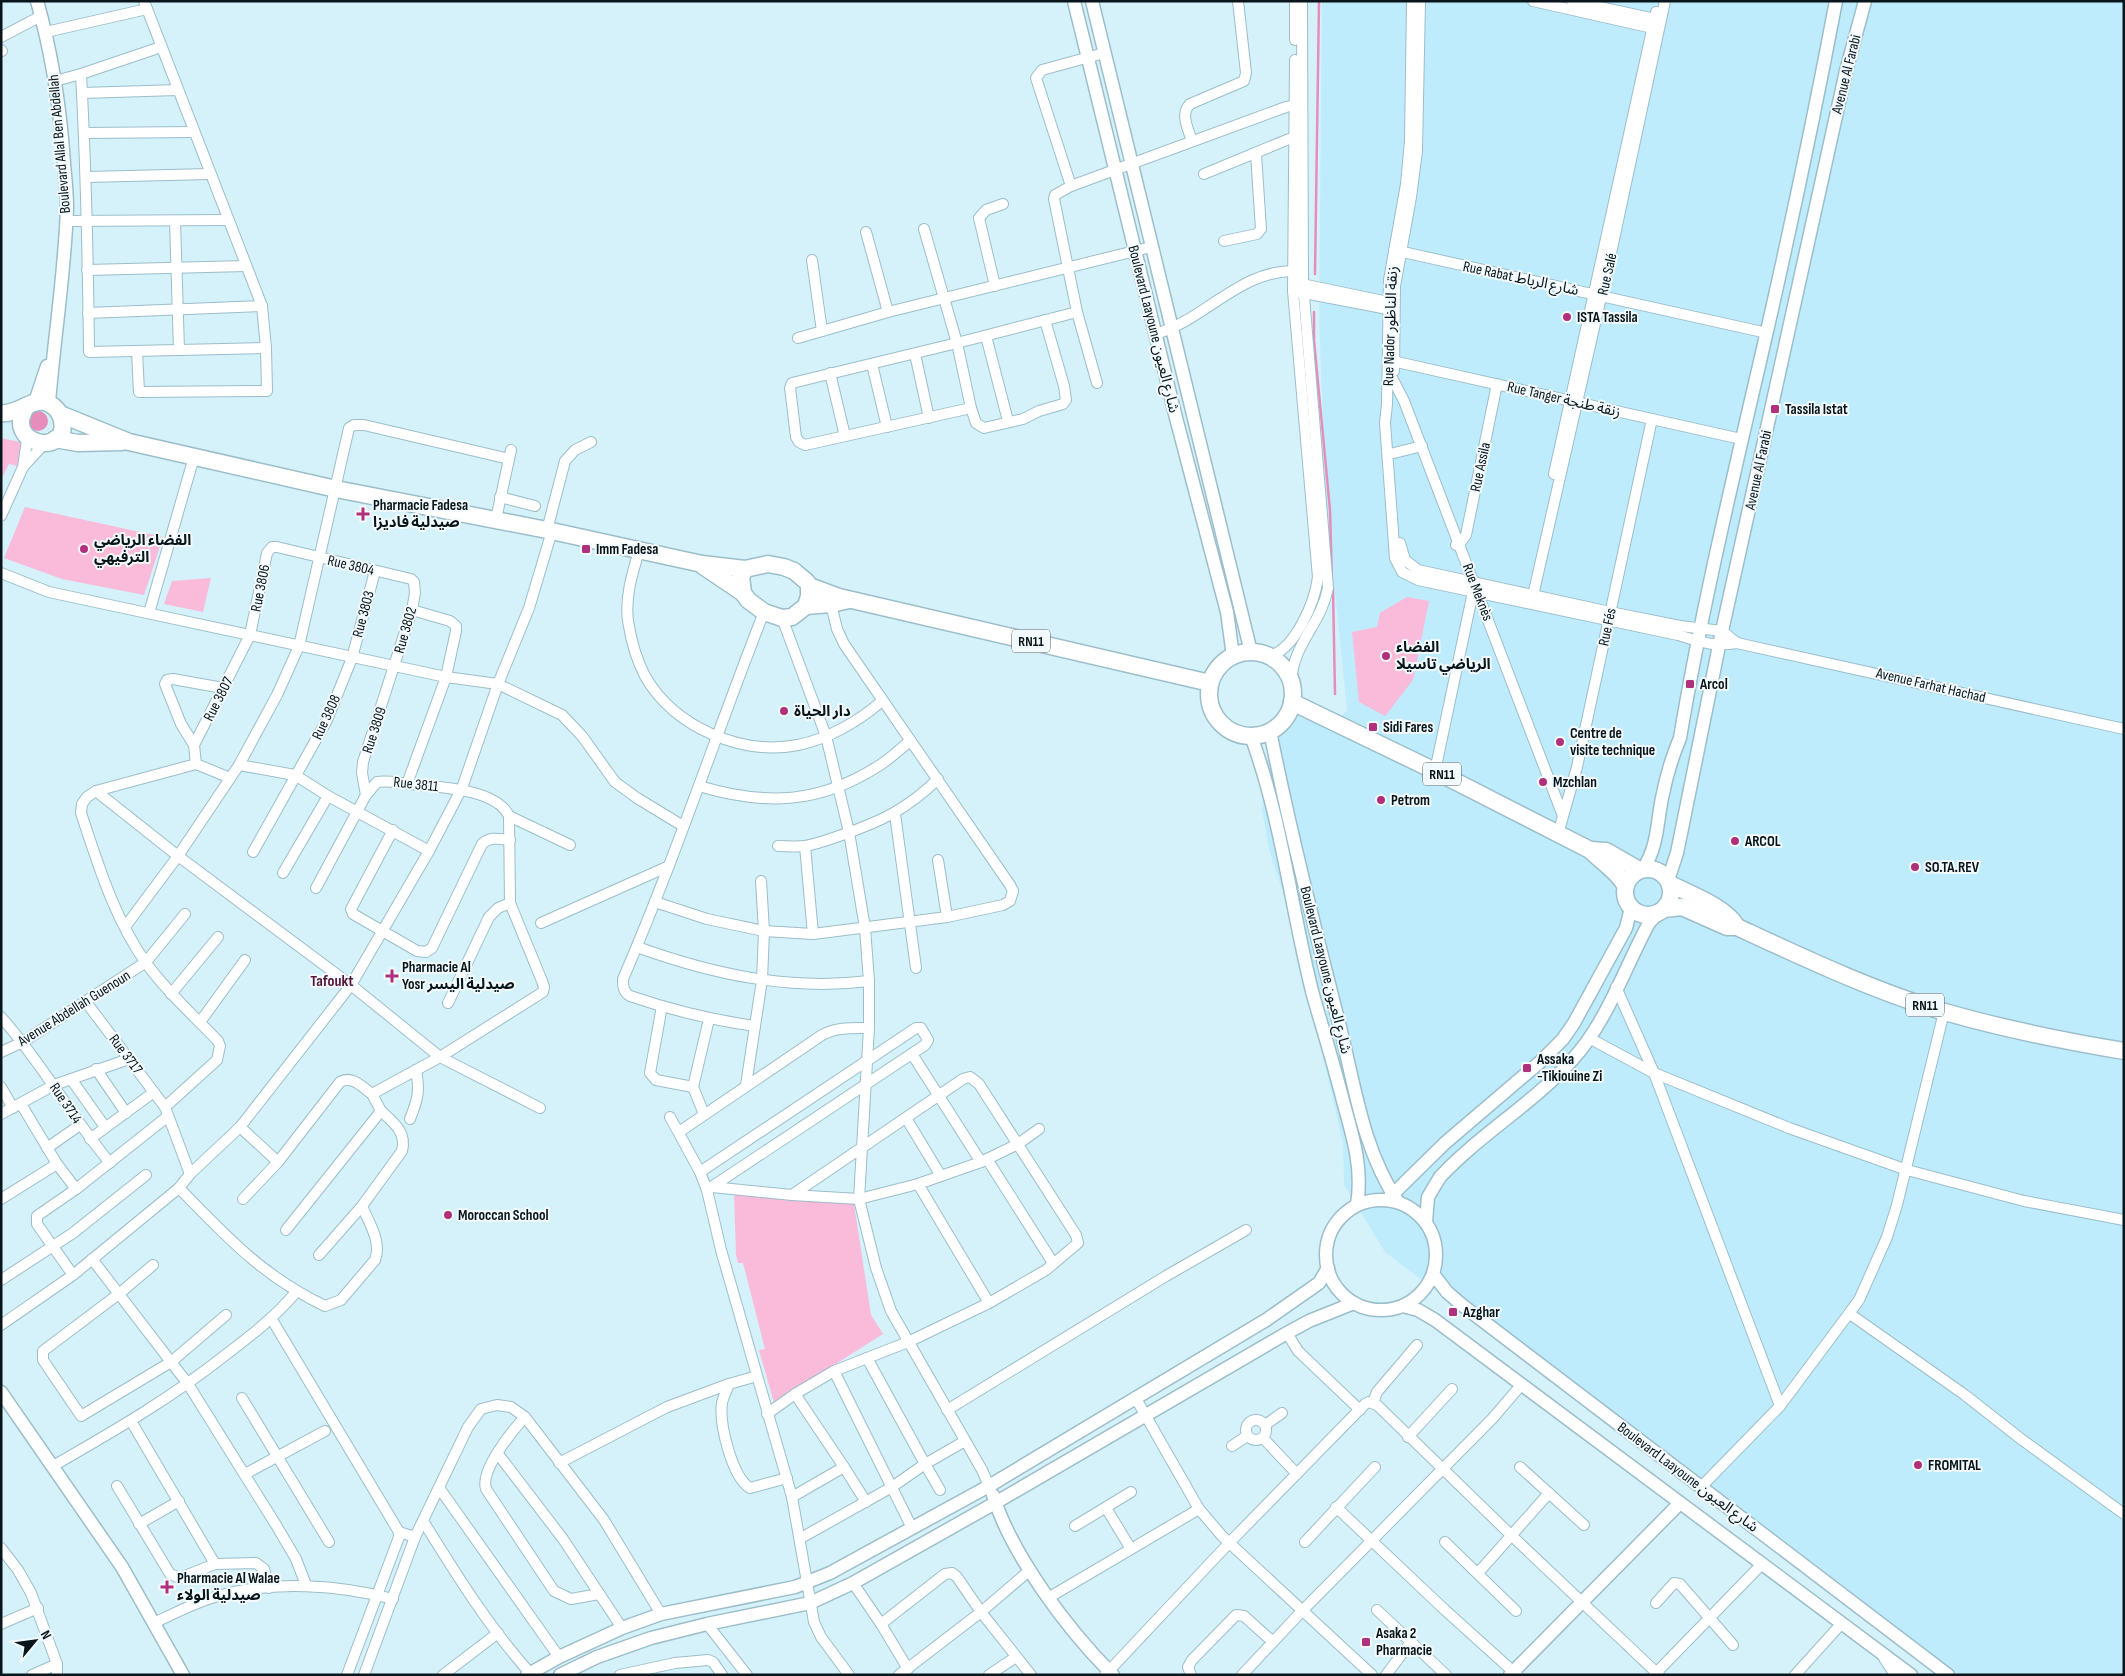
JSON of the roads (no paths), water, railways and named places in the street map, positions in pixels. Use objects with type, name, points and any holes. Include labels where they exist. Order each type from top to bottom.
[{"type":"main road","points":[[1,413],[8,414],[43,407]]},
{"type":"main road","points":[[25,437],[20,419],[43,407]]},
{"type":"main road","points":[[43,407],[62,427],[49,441]]},
{"type":"main road","name":"RN11","points":[[43,407],[129,442],[336,489],[496,519],[702,564],[745,569],[768,564],[784,567],[804,577],[810,586],[852,600],[1210,683]]},
{"type":"main road","name":"RN11","points":[[1,424],[34,443],[49,441],[78,443],[129,442]]},
{"type":"main road","name":"RN11","points":[[702,564],[743,593],[748,600],[764,612],[782,618],[799,614],[806,606],[852,600]]},
{"type":"main road","points":[[743,593],[741,577],[745,569]]},
{"type":"main road","points":[[806,606],[810,586]]},
{"type":"main road","points":[[1251,652],[1269,656],[1279,663],[1291,684],[1292,702],[1288,714],[1280,724],[1270,731],[1251,736],[1230,731],[1215,715],[1210,705],[1210,683],[1215,672],[1233,656],[1251,652]]},
{"type":"main road","name":"RN11","points":[[1292,702],[1435,771],[1560,825],[1590,850],[1603,864],[1616,872],[1625,885],[1625,898],[1631,908],[1644,915],[1682,907],[1727,928],[1737,927],[1883,990],[1944,1012],[2027,1033],[2124,1051]]},
{"type":"main road","name":"RN11","points":[[1590,850],[1606,852],[1641,869],[1660,871],[1669,882],[1723,912],[1733,920],[1737,927]]},
{"type":"main road","points":[[1625,885],[1629,878],[1641,869]]},
{"type":"main road","points":[[1661,911],[1671,896],[1669,882]]},
{"type":"street","name":"Boulevard Allal Ben Abdellah","points":[[37,1],[46,32],[55,81],[65,180],[66,221],[63,273],[49,403],[43,407]]},
{"type":"street","name":"Boulevard Laayoune شارع العيون","points":[[1074,1],[1206,536],[1227,612],[1233,656]]},
{"type":"street","name":"Boulevard Laayoune شارع العيون","points":[[1092,1],[1251,652]]},
{"type":"street","points":[[1192,142],[1185,119],[1187,108],[1190,104],[1241,84],[1245,77],[1238,1]]},
{"type":"street","points":[[1269,656],[1278,653],[1289,644],[1310,609],[1318,577],[1298,271],[1298,104],[1294,1]]},
{"type":"street","points":[[1298,104],[1302,1]]},
{"type":"street","name":"Rue Nador زنقة الناظور","points":[[1412,1],[1410,147],[1391,306],[1390,364],[1401,550],[1405,560],[1418,575]]},
{"type":"street","name":"Rue Nador زنقة الناظور","points":[[1397,251],[1411,197],[1417,151],[1420,1]]},
{"type":"street","points":[[1534,1],[1657,24]]},
{"type":"street","points":[[1572,1],[1657,24]]},
{"type":"street","name":"Rue Salé","points":[[1657,24],[1658,1]]},
{"type":"street","name":"Rue Salé","points":[[1530,599],[1657,24],[1665,1]]},
{"type":"street","name":"Avenue Al Farabi","points":[[1641,869],[1654,850],[1662,795],[1672,756],[1680,738],[1741,439],[1767,333],[1818,100],[1836,1]]},
{"type":"street","name":"Avenue Al Farabi","points":[[1669,882],[1677,853],[1722,631],[1848,62],[1865,1]]},
{"type":"street","points":[[46,32],[145,5],[262,306],[266,348],[267,391],[139,392],[137,350]]},
{"type":"street","points":[[1,37],[41,16]]},
{"type":"street","points":[[55,81],[161,47]]},
{"type":"street","points":[[1070,186],[1036,78],[1042,70],[1104,53]]},
{"type":"street","points":[[81,74],[86,177],[88,352],[266,348]]},
{"type":"street","points":[[82,92],[178,90]]},
{"type":"street","points":[[1097,383],[1077,312],[1054,199],[1059,192],[1070,186],[1298,104]]},
{"type":"street","points":[[84,133],[194,132]]},
{"type":"street","points":[[1204,174],[1283,143],[1298,142]]},
{"type":"street","points":[[1224,241],[1257,234],[1262,229],[1256,154]]},
{"type":"street","points":[[86,177],[210,174]]},
{"type":"street","points":[[995,286],[979,218],[986,210],[1003,204]]},
{"type":"street","points":[[66,221],[228,220]]},
{"type":"street","points":[[174,221],[179,350]]},
{"type":"street","points":[[924,229],[957,343],[971,408],[979,427],[984,428],[1023,418],[1063,404],[1066,400],[1064,386],[1045,320]]},
{"type":"street","points":[[866,232],[888,312]]},
{"type":"street","points":[[798,338],[888,312],[1151,247]]},
{"type":"street","name":"Rue Rabat شارع الرباط","points":[[1397,251],[1767,333]]},
{"type":"street","points":[[812,260],[822,331]]},
{"type":"street","points":[[87,270],[246,266]]},
{"type":"street","points":[[1156,334],[1171,329],[1246,282],[1269,274],[1298,271]]},
{"type":"street","points":[[1299,288],[1391,306]]},
{"type":"street","points":[[1291,684],[1292,669],[1297,651],[1319,616],[1328,588],[1299,288]]},
{"type":"street","points":[[88,313],[262,306]]},
{"type":"street","points":[[971,408],[805,445],[799,442],[796,437],[790,388],[792,383],[915,354],[1077,312]]},
{"type":"street","points":[[986,336],[1008,421]]},
{"type":"street","points":[[915,354],[929,418]]},
{"type":"street","points":[[872,364],[887,427]]},
{"type":"street","name":"Rue Tanger زنقة طنجة","points":[[1390,364],[1497,384],[1741,439]]},
{"type":"street","points":[[830,373],[845,436]]},
{"type":"street","name":"Rue Nador زنقة الناظور","points":[[1391,384],[1385,423],[1395,558],[1402,572],[1418,575]]},
{"type":"street","name":"Rue Meknès","points":[[1391,384],[1404,401],[1560,825]]},
{"type":"street","name":"Rue Assila","points":[[1458,544],[1466,535],[1497,384]]},
{"type":"street","name":"Rue Fés","points":[[1560,825],[1577,767],[1652,419]]},
{"type":"street","points":[[124,927],[178,856],[239,765],[277,695],[299,646],[349,428],[354,425],[364,425],[510,455],[496,519]]},
{"type":"street","points":[[1,516],[23,467],[25,437]]},
{"type":"street","points":[[23,467],[49,441]]},
{"type":"street","points":[[1,1325],[73,1275],[179,1188],[190,1174],[240,1127],[351,985],[384,931],[462,788],[498,684],[529,608],[564,461],[575,450],[591,442]]},
{"type":"street","points":[[1394,453],[1420,447]]},
{"type":"street","points":[[149,613],[194,457]]},
{"type":"street","points":[[500,498],[535,506]]},
{"type":"street","name":"Rue 3806","points":[[250,635],[267,553],[272,547],[277,547]]},
{"type":"street","name":"Rue 3804","points":[[277,547],[410,579],[414,582],[415,593]]},
{"type":"street","points":[[638,550],[629,587],[628,620],[633,649],[645,676],[674,710],[691,722],[733,742],[757,748],[799,745],[826,736],[869,712],[882,701]]},
{"type":"street","name":"Rue 3803","points":[[352,658],[375,571]]},
{"type":"street","points":[[1,573],[50,592],[395,667],[446,677],[498,684],[562,715],[582,736],[615,782],[637,798],[684,826]]},
{"type":"street","name":"Avenue Farhat Hachad","points":[[1418,575],[1609,616],[1699,642],[1719,646],[1737,643],[2124,729]]},
{"type":"street","points":[[1435,771],[1474,587]]},
{"type":"street","name":"Rue 3802","points":[[395,667],[412,610],[415,593]]},
{"type":"street","points":[[655,902],[707,919],[764,931],[813,934],[947,917],[1003,906],[1010,901],[1013,891],[844,644],[835,623],[831,604]]},
{"type":"street","points":[[407,784],[446,677],[456,631],[456,626],[450,621],[412,610]]},
{"type":"street","points":[[755,1026],[708,1019],[630,996],[626,994],[623,987],[623,979],[655,902],[699,786],[716,734],[764,612]]},
{"type":"street","name":"Avenue Farhat Hachad","points":[[1609,616],[1722,631],[1737,643]]},
{"type":"street","points":[[782,618],[826,736],[849,832],[865,928],[869,981],[869,1028],[860,1199],[883,1292],[898,1325],[989,1486],[1004,1525],[1030,1570],[1048,1598],[1109,1674],[1230,1542],[1365,1404],[1373,1403],[1377,1405],[1408,1437],[1656,1674],[1762,1564]]},
{"type":"street","name":"Rue 3807","points":[[194,745],[250,635]]},
{"type":"street","name":"Rue 3808","points":[[253,852],[327,720],[352,658]]},
{"type":"street","name":"Rue 3809","points":[[366,795],[362,773],[363,762],[395,667]]},
{"type":"street","points":[[196,764],[194,745],[181,724],[164,684],[168,680],[173,680],[223,688]]},
{"type":"street","name":"Boulevard Laayoune شارع العيون","points":[[1270,731],[1318,945],[1368,1143],[1393,1199]]},
{"type":"street","name":"Boulevard Laayoune شارع العيون","points":[[1251,736],[1262,765],[1279,832],[1313,994],[1356,1147],[1360,1175],[1357,1205]]},
{"type":"street","points":[[699,786],[733,796],[766,800],[804,797],[838,787],[881,764],[910,741]]},
{"type":"street","points":[[73,1275],[37,1224],[37,1216],[76,1190],[110,1163],[166,1112],[217,1060],[220,1053],[218,1041],[171,994],[146,962],[124,927],[103,880],[81,813],[82,804],[87,797],[96,791],[196,764],[230,778]]},
{"type":"street","points":[[239,765],[295,775],[328,796],[429,851]]},
{"type":"street","points":[[778,846],[806,846],[895,814],[922,794],[938,779]]},
{"type":"street","name":"Rue 3811","points":[[366,795],[378,782],[462,788],[499,804],[506,808],[510,816],[570,845]]},
{"type":"street","points":[[96,791],[178,856],[351,985],[440,1057],[540,1108]]},
{"type":"street","points":[[316,888],[366,795]]},
{"type":"street","points":[[283,873],[328,796]]},
{"type":"street","points":[[895,814],[916,968]]},
{"type":"street","points":[[372,1094],[440,1057],[544,992],[542,981],[510,903],[510,816]]},
{"type":"street","points":[[393,830],[352,904],[352,914],[417,951],[426,952],[432,948],[482,844],[486,840],[492,839],[510,840]]},
{"type":"street","points":[[806,846],[813,934]]},
{"type":"street","points":[[938,860],[947,917]]},
{"type":"street","points":[[540,923],[668,866]]},
{"type":"street","points":[[746,1085],[762,980],[764,931],[761,881]]},
{"type":"street","points":[[448,1003],[489,917],[498,908],[510,903]]},
{"type":"street","points":[[1393,1199],[1445,1143],[1544,1058],[1563,1039],[1574,1023],[1626,928],[1631,908]]},
{"type":"street","points":[[1426,1222],[1428,1197],[1440,1177],[1556,1076],[1589,1038],[1649,923],[1661,911]]},
{"type":"street","name":"Avenue Abdellah Guenoun","points":[[1,1052],[23,1042],[146,962],[185,914]]},
{"type":"street","points":[[171,994],[218,936]]},
{"type":"street","points":[[637,947],[670,959],[726,974],[762,980],[808,984],[844,984],[869,981]]},
{"type":"street","points":[[200,1022],[245,960]]},
{"type":"street","points":[[1616,987],[1654,1073],[1780,1406]]},
{"type":"street","name":"Rue 3717","points":[[86,1002],[154,1092],[166,1112],[190,1174]]},
{"type":"street","points":[[662,1006],[650,1073],[656,1080],[693,1087]]},
{"type":"street","points":[[1702,1486],[1780,1406],[1850,1314],[1866,1285],[1887,1237],[1907,1170],[1944,1012]]},
{"type":"street","name":"Rue 3714","points":[[1,1018],[23,1042],[90,1139],[110,1163]]},
{"type":"street","points":[[704,1114],[693,1087],[708,1019]]},
{"type":"street","points":[[700,1172],[918,1027],[921,1028],[928,1040],[925,1045],[710,1189]]},
{"type":"street","points":[[679,1132],[746,1085],[833,1030],[869,1028]]},
{"type":"street","points":[[1589,1038],[1654,1073],[1789,1128],[1907,1170],[2024,1201],[2124,1220]]},
{"type":"street","points":[[912,1054],[938,1096],[984,1160],[1053,1263]]},
{"type":"street","points":[[1,1114],[54,1085],[129,1059]]},
{"type":"street","points":[[96,1069],[126,1113]]},
{"type":"street","points":[[410,1119],[418,1098],[419,1086],[416,1070]]},
{"type":"street","points":[[767,1414],[834,1371],[908,1342],[988,1303],[1041,1272],[1078,1244],[1078,1240],[1018,1144],[974,1079],[970,1077],[963,1079],[792,1195]]},
{"type":"street","points":[[71,1079],[106,1127]]},
{"type":"street","points":[[243,1198],[278,1162],[340,1082],[346,1079],[351,1080],[372,1094],[381,1110],[396,1124],[402,1134],[404,1144],[402,1150],[362,1206],[319,1255]]},
{"type":"street","points":[[1,1087],[17,1106],[76,1190]]},
{"type":"street","points":[[90,1139],[154,1092]]},
{"type":"street","points":[[286,1230],[381,1110]]},
{"type":"street","points":[[670,1117],[710,1189],[721,1250],[792,1497],[801,1538],[810,1603],[817,1630],[848,1674]]},
{"type":"street","points":[[906,1118],[941,1176]]},
{"type":"street","points":[[47,1148],[80,1125]]},
{"type":"street","points":[[240,1127],[278,1162]]},
{"type":"street","points":[[710,1189],[860,1199],[918,1184],[984,1160],[1018,1144],[1039,1129]]},
{"type":"street","points":[[1,1199],[57,1164]]},
{"type":"street","points":[[1,1280],[53,1247],[146,1174]]},
{"type":"street","points":[[918,1184],[988,1303]]},
{"type":"street","points":[[179,1188],[235,1246],[265,1271],[296,1292],[324,1306],[341,1300],[378,1253],[378,1243],[362,1206]]},
{"type":"street","points":[[1393,1199],[1408,1206],[1426,1222],[1436,1247],[1433,1274],[1424,1293],[1403,1306],[1391,1310],[1366,1308],[1354,1303],[1337,1288],[1328,1268],[1327,1249],[1331,1231],[1338,1220],[1357,1205],[1377,1200],[1393,1199]]},
{"type":"street","points":[[947,1410],[1166,1276],[1246,1230]]},
{"type":"street","points":[[92,1259],[188,1384],[296,1559],[306,1586]]},
{"type":"street","points":[[153,1265],[120,1293],[51,1344],[42,1355],[43,1360],[81,1416],[171,1362],[226,1315]]},
{"type":"street","points":[[423,1521],[472,1600],[529,1674],[559,1656],[622,1628],[661,1614],[808,1583],[830,1573],[989,1486],[1294,1302],[1319,1283],[1328,1268]]},
{"type":"street","name":"Boulevard Laayoune شارع العيون","points":[[1433,1274],[1453,1298],[1948,1675]]},
{"type":"street","points":[[52,1466],[131,1421],[188,1384],[272,1318],[296,1292]]},
{"type":"street","points":[[560,1675],[597,1656],[651,1638],[707,1624],[810,1603],[853,1582],[995,1503],[1287,1333],[1309,1321],[1354,1303]]},
{"type":"street","name":"Boulevard Laayoune شارع العيون","points":[[1403,1306],[1418,1310],[1434,1320],[1522,1384],[1910,1675]]},
{"type":"street","points":[[1850,1314],[1965,1395],[2021,1439],[2124,1514]]},
{"type":"street","points":[[272,1318],[399,1532],[415,1537]]},
{"type":"street","points":[[1287,1333],[1298,1351],[1360,1410]]},
{"type":"street","points":[[1373,1403],[1377,1392],[1417,1345]]},
{"type":"street","points":[[867,1358],[940,1490]]},
{"type":"street","points":[[834,1371],[912,1528]]},
{"type":"street","points":[[559,1463],[666,1407],[757,1376]]},
{"type":"street","points":[[729,1384],[722,1407],[727,1442],[738,1475],[751,1488],[787,1478]]},
{"type":"street","points":[[1242,1675],[1302,1611],[1443,1470],[1492,1419],[1522,1384]]},
{"type":"street","points":[[1408,1437],[1452,1388]]},
{"type":"street","points":[[1,1392],[122,1568],[183,1675]]},
{"type":"street","points":[[796,1394],[866,1502]]},
{"type":"street","points":[[242,1398],[279,1457],[328,1542]]},
{"type":"street","points":[[1135,1398],[1199,1509],[1214,1528],[1372,1675]]},
{"type":"street","points":[[364,1675],[415,1537],[440,1489],[468,1427],[481,1409],[497,1405],[511,1407],[525,1416],[604,1520],[661,1614]]},
{"type":"street","points":[[1265,1425],[1282,1413]]},
{"type":"street","points":[[525,1416],[486,1473],[484,1483],[486,1489],[554,1591],[571,1599],[599,1594]]},
{"type":"street","points":[[131,1421],[215,1564]]},
{"type":"street","points":[[1259,1421],[1265,1425],[1266,1432],[1263,1438],[1252,1440],[1247,1436],[1246,1429],[1249,1423],[1259,1421]]},
{"type":"street","points":[[244,1474],[325,1431]]},
{"type":"street","points":[[1232,1446],[1247,1436]]},
{"type":"street","points":[[1263,1438],[1296,1474]]},
{"type":"street","points":[[801,1538],[892,1487],[925,1464],[965,1441]]},
{"type":"street","points":[[498,1454],[563,1539],[622,1628]]},
{"type":"street","points":[[1305,1542],[1375,1467]]},
{"type":"street","points":[[1520,1467],[1584,1525]]},
{"type":"street","points":[[792,1497],[844,1468]]},
{"type":"street","points":[[118,1486],[139,1524],[170,1574],[175,1578],[180,1578],[215,1564],[256,1563],[260,1564],[264,1569],[269,1588]]},
{"type":"street","points":[[440,1489],[559,1656]]},
{"type":"street","points":[[1075,1526],[1131,1492]]},
{"type":"street","points":[[1478,1573],[1549,1493]]},
{"type":"street","points":[[139,1524],[179,1501]]},
{"type":"street","points":[[1336,1507],[1513,1673],[1680,1504]]},
{"type":"street","points":[[1106,1508],[1131,1549]]},
{"type":"street","points":[[1048,1598],[1199,1509]]},
{"type":"street","points":[[347,1675],[378,1595],[399,1532]]},
{"type":"street","points":[[1445,1542],[1516,1611]]},
{"type":"street","points":[[1,1548],[5,1558],[25,1582],[38,1608],[57,1669],[32,1675]]},
{"type":"street","points":[[853,1582],[881,1624],[904,1672],[981,1612],[1030,1570]]},
{"type":"street","points":[[881,1624],[949,1573],[957,1577],[981,1612],[1030,1675]]},
{"type":"street","points":[[1656,1603],[1674,1583],[1680,1584],[1733,1645]]},
{"type":"street","points":[[154,1623],[218,1596],[269,1588],[306,1586],[378,1595],[393,1599]]},
{"type":"street","points":[[1,1624],[38,1608]]},
{"type":"street","points":[[1377,1610],[1446,1675]]},
{"type":"street","points":[[1191,1675],[1188,1668],[1192,1660],[1236,1615],[1244,1616],[1273,1642]]},
{"type":"street","points":[[1795,1675],[1842,1623]]},
{"type":"street","points":[[707,1624],[747,1675]]},
{"type":"street","points":[[443,1675],[498,1633]]},
{"type":"street","points":[[1386,1675],[1411,1642]]},
{"type":"street","points":[[1881,1653],[1895,1675]]},
{"type":"street","points":[[989,1675],[1016,1657]]},
{"type":"street","points":[[620,1675],[675,1663],[708,1660],[713,1662],[722,1675]]},
{"type":"waterway","points":[[1315,274],[1319,1]]},
{"type":"waterway","points":[[1314,312],[1314,340],[1330,510],[1332,582]]},
{"type":"waterway","points":[[1333,588],[1335,694]]},
{"type":"place","name":"ISTA Tassila","points":[[1567,317]]},
{"type":"place","name":"Tassila Istat","points":[[1775,409]]},
{"type":"place","name":"Pharmacie Fadesa صيدلية فاديزا","points":[[363,514]]},
{"type":"place","name":"الفضاء الرياضي الترفيهي","points":[[84,549]]},
{"type":"place","name":"Imm Fadesa","points":[[586,549]]},
{"type":"place","name":"الفضاء الرياضي تاسيلا","points":[[1386,656]]},
{"type":"place","name":"Arcol","points":[[1690,684]]},
{"type":"place","name":"دار الحياة","points":[[784,711]]},
{"type":"place","name":"Sidi Fares","points":[[1373,727]]},
{"type":"place","name":"Centre de visite technique","points":[[1560,742]]},
{"type":"place","name":"Mzchlan","points":[[1543,782]]},
{"type":"place","name":"Petrom","points":[[1381,800]]},
{"type":"place","name":"ARCOL","points":[[1735,841]]},
{"type":"place","name":"SO.TA.REV","points":[[1915,867]]},
{"type":"place","name":"Pharmacie Al Yosr صيدلية اليسر","points":[[392,976]]},
{"type":"place","name":"Assaka -Tikiouine Zi","points":[[1527,1068]]},
{"type":"place","name":"Moroccan School","points":[[448,1215]]},
{"type":"place","name":"Azghar","points":[[1453,1312]]},
{"type":"place","name":"FROMITAL","points":[[1918,1465]]},
{"type":"place","name":"Pharmacie Al Walae صيدلية الولاء","points":[[167,1587]]},
{"type":"place","name":"Asaka 2 Pharmacie","points":[[1366,1642]]},
{"type":"district","name":"Tafoukt","points":[[332,980]]}]
